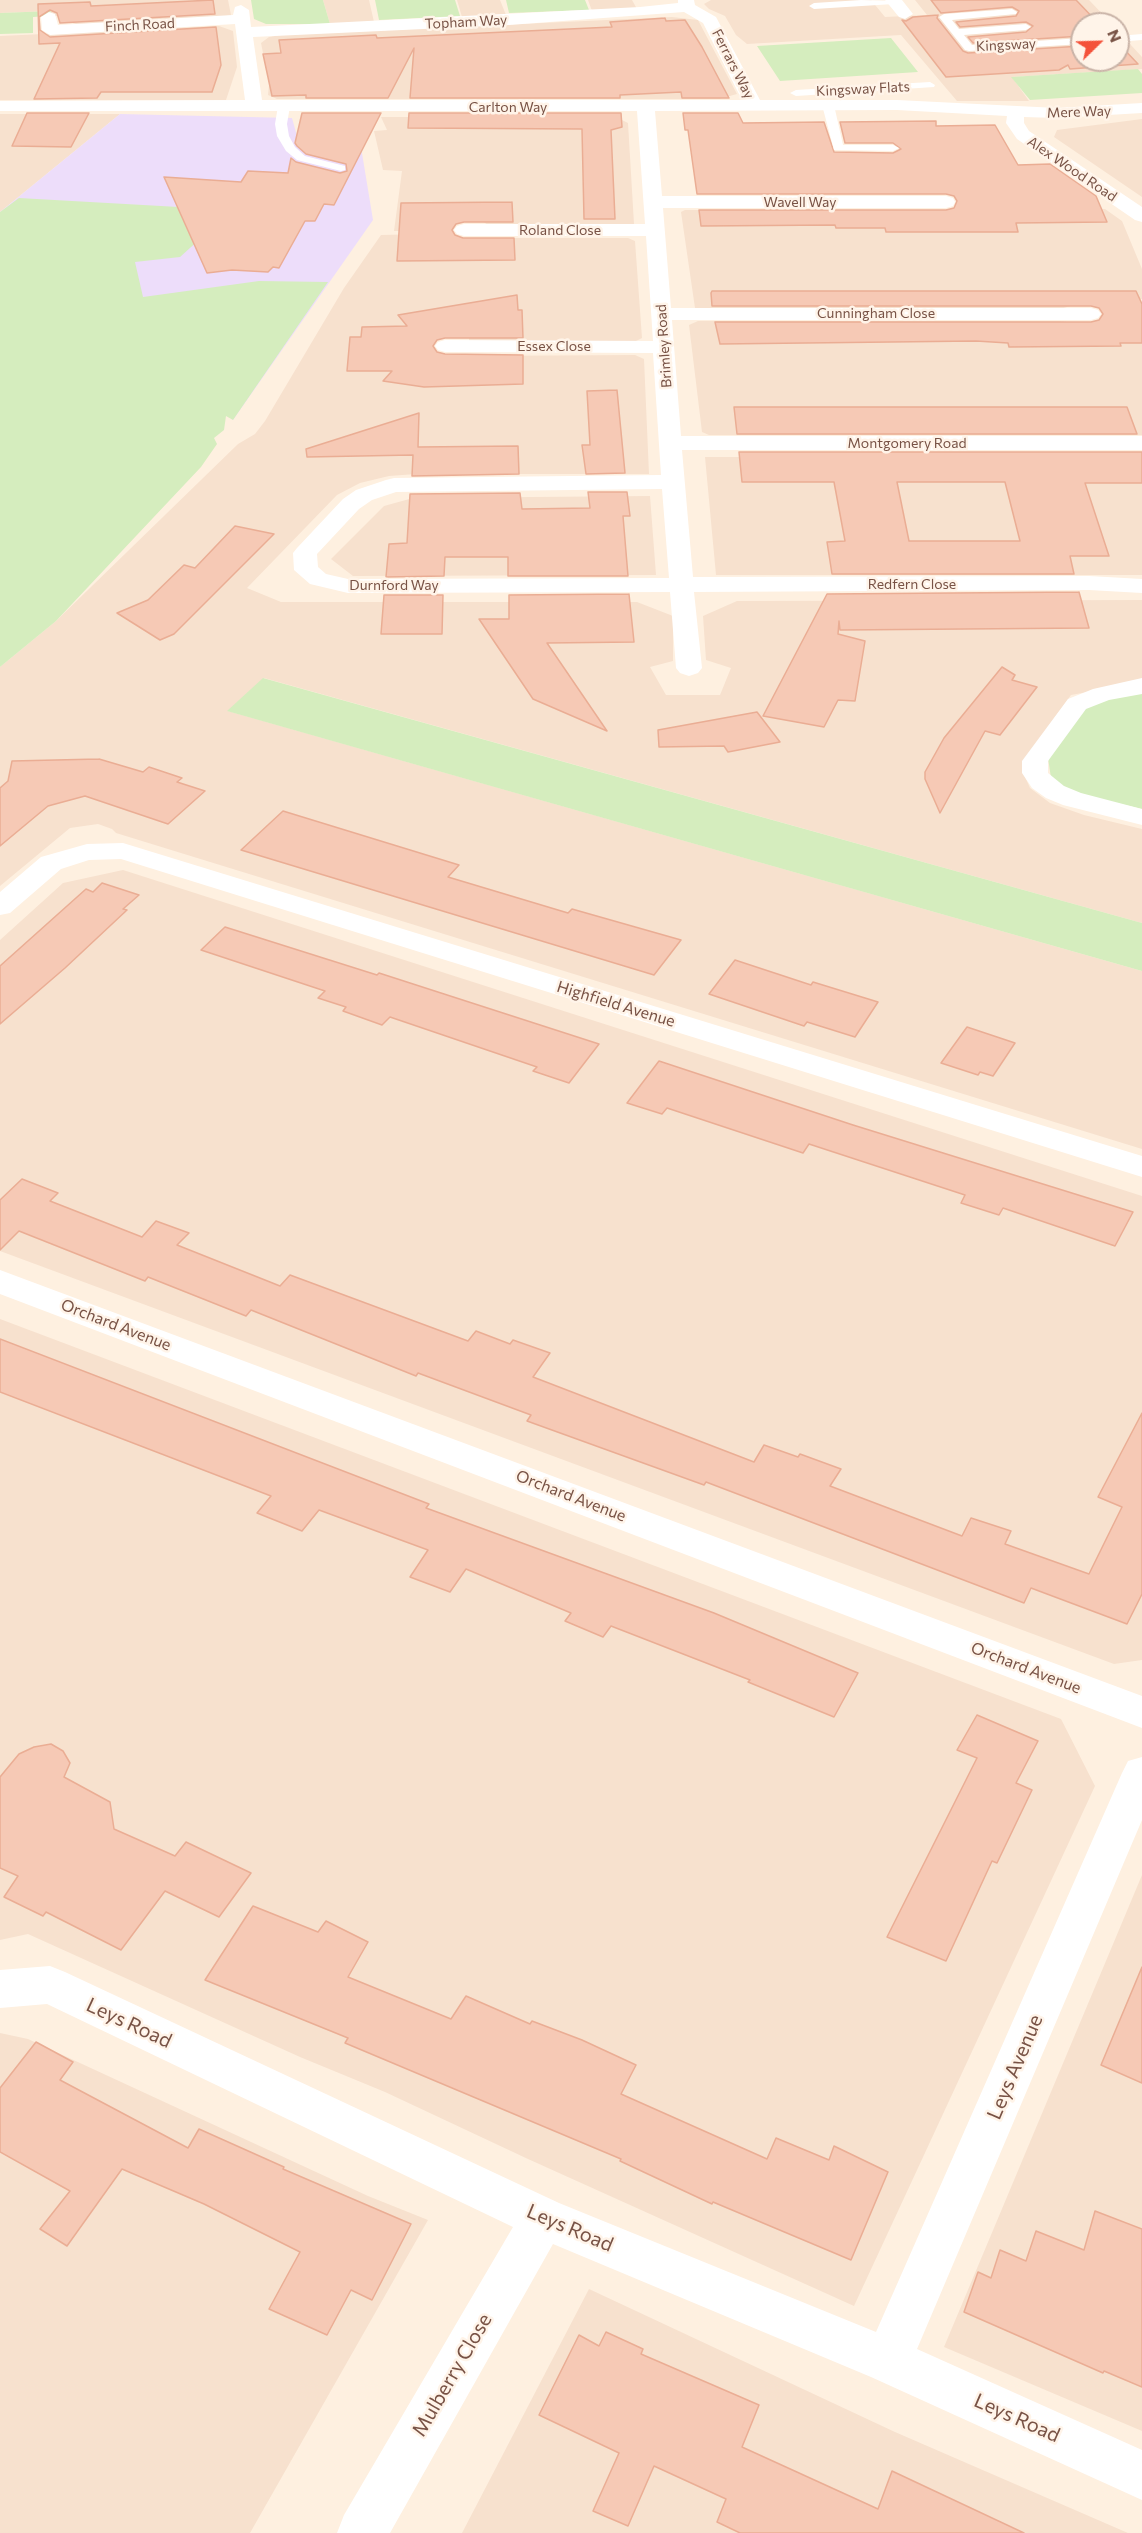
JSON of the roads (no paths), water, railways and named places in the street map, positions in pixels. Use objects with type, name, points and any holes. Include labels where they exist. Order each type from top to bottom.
[{"type":"street","points":[[240,0],[254,106]]},
{"type":"street","points":[[893,1],[905,14]]},
{"type":"street","name":"Topham Way","points":[[244,25],[509,20],[640,12],[687,3]]},
{"type":"street","name":"Ferrars Way","points":[[687,3],[710,20],[754,106]]},
{"type":"street","name":"Finch Road","points":[[49,17],[50,30],[244,25]]},
{"type":"street","name":"Carlton Way","points":[[0,106],[897,105],[1016,113]]},
{"type":"street","name":"Brimley Road","points":[[646,107],[689,668]]},
{"type":"street","name":"Mere Way","points":[[1016,113],[1086,113],[1142,108]]},
{"type":"street","name":"Alex Wood Road","points":[[1016,113],[1015,123],[1023,135],[1142,216]]},
{"type":"street","name":"Wavell Way","points":[[653,202],[946,202]]},
{"type":"street","name":"Roland Close","points":[[464,230],[655,230]]},
{"type":"street","name":"Cunningham Close","points":[[662,314],[1091,314]]},
{"type":"street","name":"Essex Close","points":[[446,346],[663,347]]},
{"type":"street","name":"Montgomery Road","points":[[672,443],[1142,443]]},
{"type":"street","name":"Durnford Way","points":[[673,482],[394,485],[364,495],[351,504],[305,553],[305,562],[306,570],[318,579],[348,586],[682,585]]},
{"type":"street","name":"Redfern Close","points":[[682,585],[1089,583],[1142,586]]},
{"type":"street","points":[[1142,686],[1102,693],[1077,704],[1035,761],[1035,773],[1041,782],[1055,792],[1072,799],[1142,816]]},
{"type":"street","name":"Highfield Avenue","points":[[0,907],[51,863],[87,852],[123,851],[1142,1167]]},
{"type":"street","name":"Orchard Avenue","points":[[0,1281],[1142,1712]]},
{"type":"street","name":"Leys Avenue","points":[[888,2360],[1142,1773]]},
{"type":"street","name":"Leys Road","points":[[0,1989],[50,1985],[543,2218],[888,2360],[1142,2475]]},
{"type":"street","name":"Mulberry Close","points":[[362,2533],[543,2218]]},
{"type":"lane","points":[[814,6],[893,1]]},
{"type":"lane","name":"Kingsway","points":[[1012,12],[944,16],[969,48],[1070,42]]},
{"type":"lane","points":[[956,32],[1026,27]]},
{"type":"lane","name":"Kingsway Flats","points":[[796,93],[930,85]]},
{"type":"lane","points":[[889,87],[897,105]]},
{"type":"lane","points":[[828,105],[838,148],[892,148]]},
{"type":"lane","points":[[284,106],[281,124],[283,136],[290,149],[301,158],[341,168]]}]
